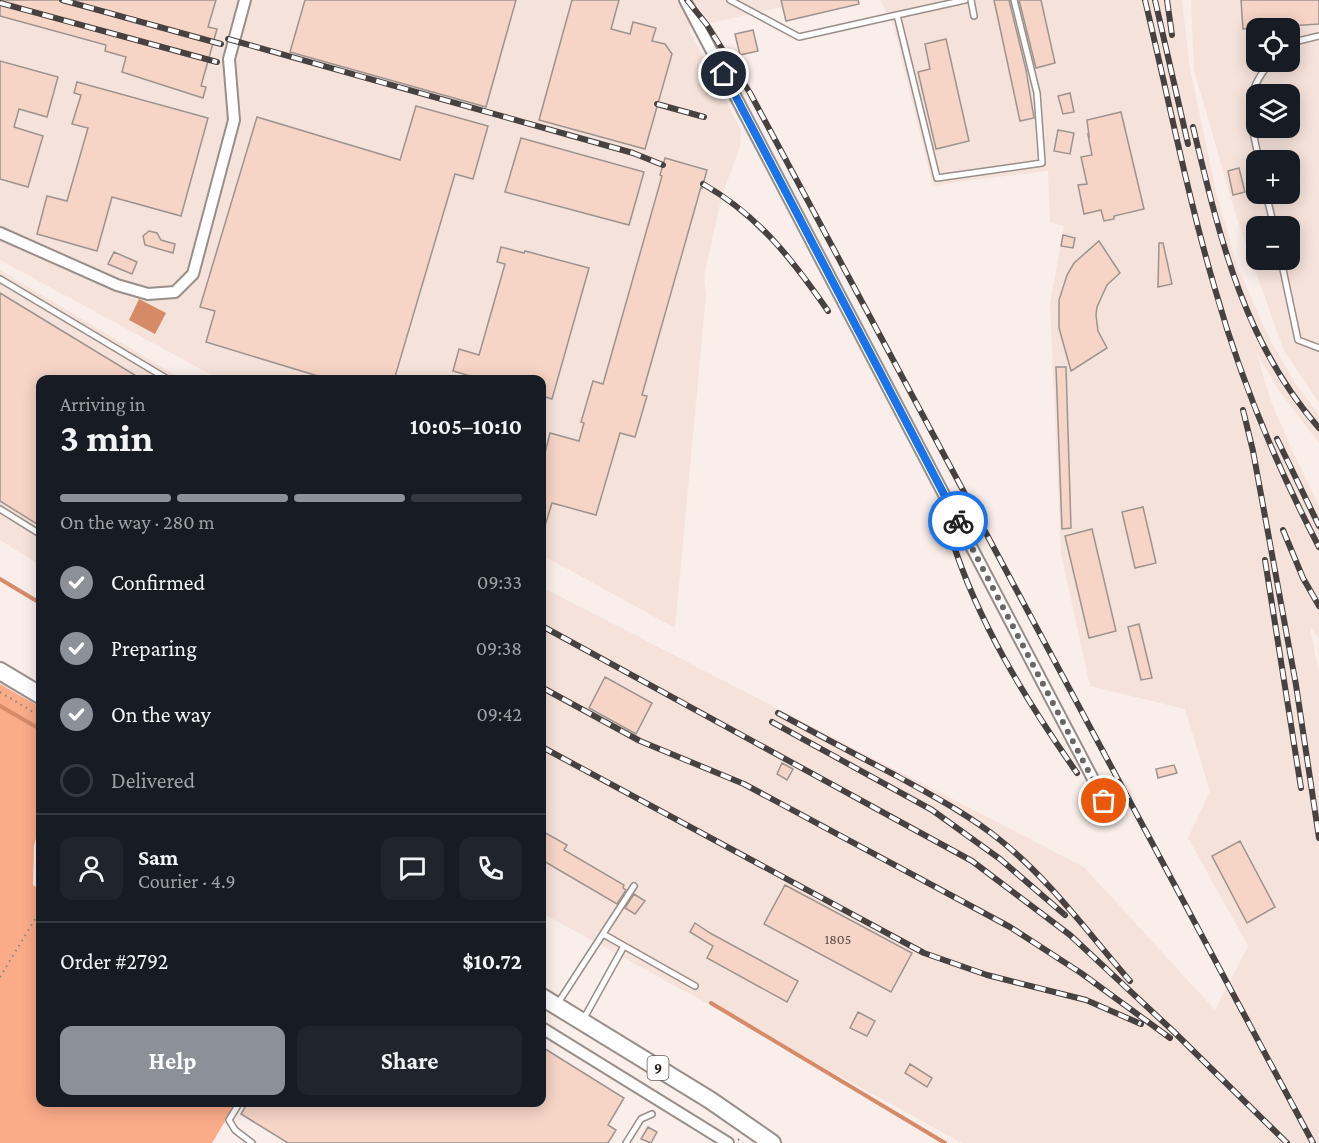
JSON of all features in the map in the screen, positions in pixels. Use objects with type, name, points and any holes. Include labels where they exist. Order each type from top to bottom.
[{"type":"main road","points":[[0,671],[36,693]]},
{"type":"main road","name":"9","points":[[548,1002],[710,1100],[772,1143]]},
{"type":"street","points":[[0,233],[117,285],[148,294],[175,292],[193,274],[234,120],[229,59],[245,0]]},
{"type":"street","points":[[685,0],[1104,801]]},
{"type":"street","points":[[546,1030],[728,1143]]},
{"type":"lane","points":[[730,0],[799,37],[965,0]]},
{"type":"lane","points":[[971,0],[974,16]]},
{"type":"lane","points":[[897,15],[938,178],[1042,163],[1037,93],[1014,0]]},
{"type":"lane","points":[[1300,41],[1319,36]]},
{"type":"lane","points":[[1257,150],[1248,110],[1258,75],[1261,72]]},
{"type":"lane","points":[[1283,270],[1298,340],[1319,348]]},
{"type":"lane","points":[[0,279],[161,375]]},
{"type":"lane","points":[[0,509],[36,532]]},
{"type":"lane","points":[[548,1002],[603,934],[634,886]]},
{"type":"lane","points":[[603,934],[695,986]]},
{"type":"lane","points":[[582,1022],[624,946]]},
{"type":"lane","points":[[237,1107],[229,1120],[235,1130],[252,1143]]},
{"type":"lane","points":[[626,1143],[641,1119],[652,1113]]},
{"type":"path","points":[[0,692],[36,714]]},
{"type":"path","points":[[0,977],[36,918]]},
{"type":"shaded area","points":[[0,0],[813,0],[688,28],[741,130],[740,147],[722,195],[704,276],[706,295],[675,628],[546,557],[546,375],[212,375],[0,260]]},
{"type":"shaded area","points":[[880,0],[1182,0],[1190,69],[1217,196],[1238,268],[1270,340],[1294,381],[1319,415],[1319,443],[1279,391],[1256,352],[1272,404],[1319,506],[1319,638],[1310,627],[1319,674],[1319,1143],[962,1143],[546,915],[546,589],[1084,867],[1215,1010],[1248,946],[1188,838],[1210,791],[1185,709],[1090,686],[1061,554],[1050,304],[1064,226],[1050,222],[1048,171],[933,187],[894,28]]},
{"type":"shaded area","points":[[1191,0],[1319,0],[1319,403],[1284,351],[1255,270],[1300,270],[1300,216],[1246,216],[1246,244],[1194,70]]},
{"type":"shaded area","points":[[0,270],[175,375],[36,375],[36,562],[0,540]]},
{"type":"shaded area","points":[[139,299],[166,313],[155,334],[129,320]]},
{"type":"shaded area","points":[[0,684],[36,705],[36,838],[33,885],[36,887],[36,1107],[234,1107],[212,1143],[0,1143]]},
{"type":"building","points":[[0,0],[216,0],[208,27],[217,29],[201,86],[206,87],[203,98],[122,72],[126,57],[105,51],[106,45],[0,16]]},
{"type":"building","points":[[305,0],[516,0],[486,107],[290,52]]},
{"type":"building","points":[[572,0],[619,0],[611,29],[630,34],[633,22],[656,28],[652,41],[665,44],[672,54],[645,149],[539,120]]},
{"type":"building","points":[[781,0],[858,0],[859,4],[786,21]]},
{"type":"building","points":[[994,0],[1009,0],[1026,70],[1034,118],[1020,121]]},
{"type":"building","points":[[1019,0],[1041,0],[1055,63],[1036,68]]},
{"type":"building","points":[[1241,0],[1319,0],[1319,24],[1300,25],[1300,18],[1246,18],[1246,29],[1243,29]]},
{"type":"building","points":[[753,30],[758,51],[740,55],[735,34]]},
{"type":"building","points":[[946,39],[969,141],[936,149],[918,72],[930,69],[925,44]]},
{"type":"building","points":[[0,61],[58,77],[47,117],[19,109],[14,127],[43,136],[28,187],[0,179]]},
{"type":"building","points":[[77,82],[208,118],[181,216],[112,197],[97,251],[37,234],[47,196],[67,201],[88,128],[72,124],[81,95],[74,93]]},
{"type":"building","points":[[1070,93],[1074,112],[1063,114],[1058,96]]},
{"type":"building","points":[[416,106],[488,126],[473,179],[455,174],[395,375],[315,375],[206,342],[215,311],[200,307],[257,117],[400,160]]},
{"type":"building","points":[[1121,112],[1144,209],[1114,216],[1114,219],[1104,221],[1101,210],[1084,214],[1078,185],[1087,184],[1081,157],[1092,155],[1087,120]]},
{"type":"building","points":[[1058,130],[1074,133],[1070,154],[1054,151]]},
{"type":"building","points":[[521,138],[644,172],[629,225],[505,192]]},
{"type":"building","points":[[665,158],[707,170],[642,395],[647,396],[635,437],[620,433],[596,515],[552,503],[546,522],[546,449],[550,433],[579,441],[584,423],[581,422],[593,381],[603,384],[662,176],[660,175]]},
{"type":"building","points":[[1239,168],[1245,192],[1233,195],[1228,171]]},
{"type":"building","points":[[149,231],[157,233],[161,240],[175,244],[173,253],[145,245],[143,236]]},
{"type":"building","points":[[1063,235],[1075,238],[1073,248],[1061,246]]},
{"type":"building","points":[[1099,241],[1120,273],[1107,285],[1097,307],[1098,331],[1107,348],[1071,371],[1059,328],[1059,300],[1067,275],[1074,263]]},
{"type":"building","points":[[1159,243],[1163,243],[1172,284],[1158,287]]},
{"type":"building","points":[[501,247],[589,268],[552,399],[546,397],[546,375],[467,375],[453,371],[459,349],[479,355],[505,264],[497,262]]},
{"type":"building","points":[[114,252],[137,262],[132,274],[108,264]]},
{"type":"building","points":[[0,293],[135,375],[36,375],[36,524],[0,501]]},
{"type":"building","points":[[1056,367],[1066,367],[1071,528],[1062,529]]},
{"type":"building","points":[[1143,507],[1156,563],[1135,568],[1122,512]]},
{"type":"building","points":[[1092,529],[1116,631],[1089,638],[1065,536]]},
{"type":"building","points":[[1139,624],[1152,678],[1141,680],[1128,627]]},
{"type":"building","points":[[605,677],[652,703],[636,734],[589,708]]},
{"type":"building","points":[[782,763],[793,769],[787,780],[777,774]]},
{"type":"building","points":[[1174,765],[1177,773],[1158,778],[1156,769]]},
{"type":"building","points":[[546,833],[567,845],[564,850],[624,885],[623,888],[626,890],[617,904],[546,862]]},
{"type":"building","points":[[1240,841],[1275,907],[1247,923],[1212,856]]},
{"type":"building","points":[[785,885],[912,953],[891,992],[764,924]]},
{"type":"building","points":[[634,894],[645,901],[635,914],[625,908]]},
{"type":"building","points":[[695,923],[798,981],[787,1002],[707,958],[713,946],[690,932]]},
{"type":"building","points":[[858,1012],[875,1021],[867,1036],[850,1028]]},
{"type":"building","points":[[546,1049],[624,1098],[608,1125],[616,1130],[608,1143],[288,1143],[241,1114],[245,1107],[546,1107]]},
{"type":"building","points":[[910,1064],[932,1078],[927,1087],[905,1073]]},
{"type":"building","points":[[648,1127],[657,1132],[651,1143],[641,1139]]},
{"type":"waterway","points":[[0,579],[36,601]]},
{"type":"waterway","points":[[0,706],[36,727]]},
{"type":"waterway","points":[[711,1003],[945,1143]]},
{"type":"railway","points":[[62,0],[221,44]]},
{"type":"railway","points":[[687,0],[707,25],[750,93],[1313,1143]]},
{"type":"railway","points":[[1145,0],[1195,217],[1225,322],[1260,421],[1319,547]]},
{"type":"railway","points":[[1155,0],[1188,144]]},
{"type":"railway","points":[[1167,0],[1172,35]]},
{"type":"railway","points":[[0,3],[217,62]]},
{"type":"railway","points":[[228,39],[633,153],[663,165]]},
{"type":"railway","points":[[657,104],[704,117]]},
{"type":"railway","points":[[1193,127],[1224,247],[1237,285],[1271,360],[1293,395],[1319,428]]},
{"type":"railway","points":[[703,184],[741,210],[773,240],[828,311]]},
{"type":"railway","points":[[1243,410],[1253,451],[1296,685],[1319,838]]},
{"type":"railway","points":[[1277,439],[1319,526]]},
{"type":"railway","points":[[1283,530],[1303,578],[1319,606]]},
{"type":"railway","points":[[951,537],[975,600],[1005,660],[1077,773]]},
{"type":"railway","points":[[1265,560],[1301,788]]},
{"type":"railway","points":[[546,628],[972,861],[1070,935],[1173,1031],[1287,1143]]},
{"type":"railway","points":[[546,690],[640,741],[744,784],[1010,927],[1081,973],[1170,1038]]},
{"type":"railway","points":[[778,713],[936,798],[1000,840],[1036,872],[1130,981]]},
{"type":"railway","points":[[772,722],[932,810],[1000,859],[1065,915]]},
{"type":"railway","points":[[546,749],[924,953],[987,975],[1086,1000],[1141,1024]]},
{"type":"way so far","points":[[958,521],[1104,801]]},
{"type":"route","points":[[724,74],[958,521]]}]
